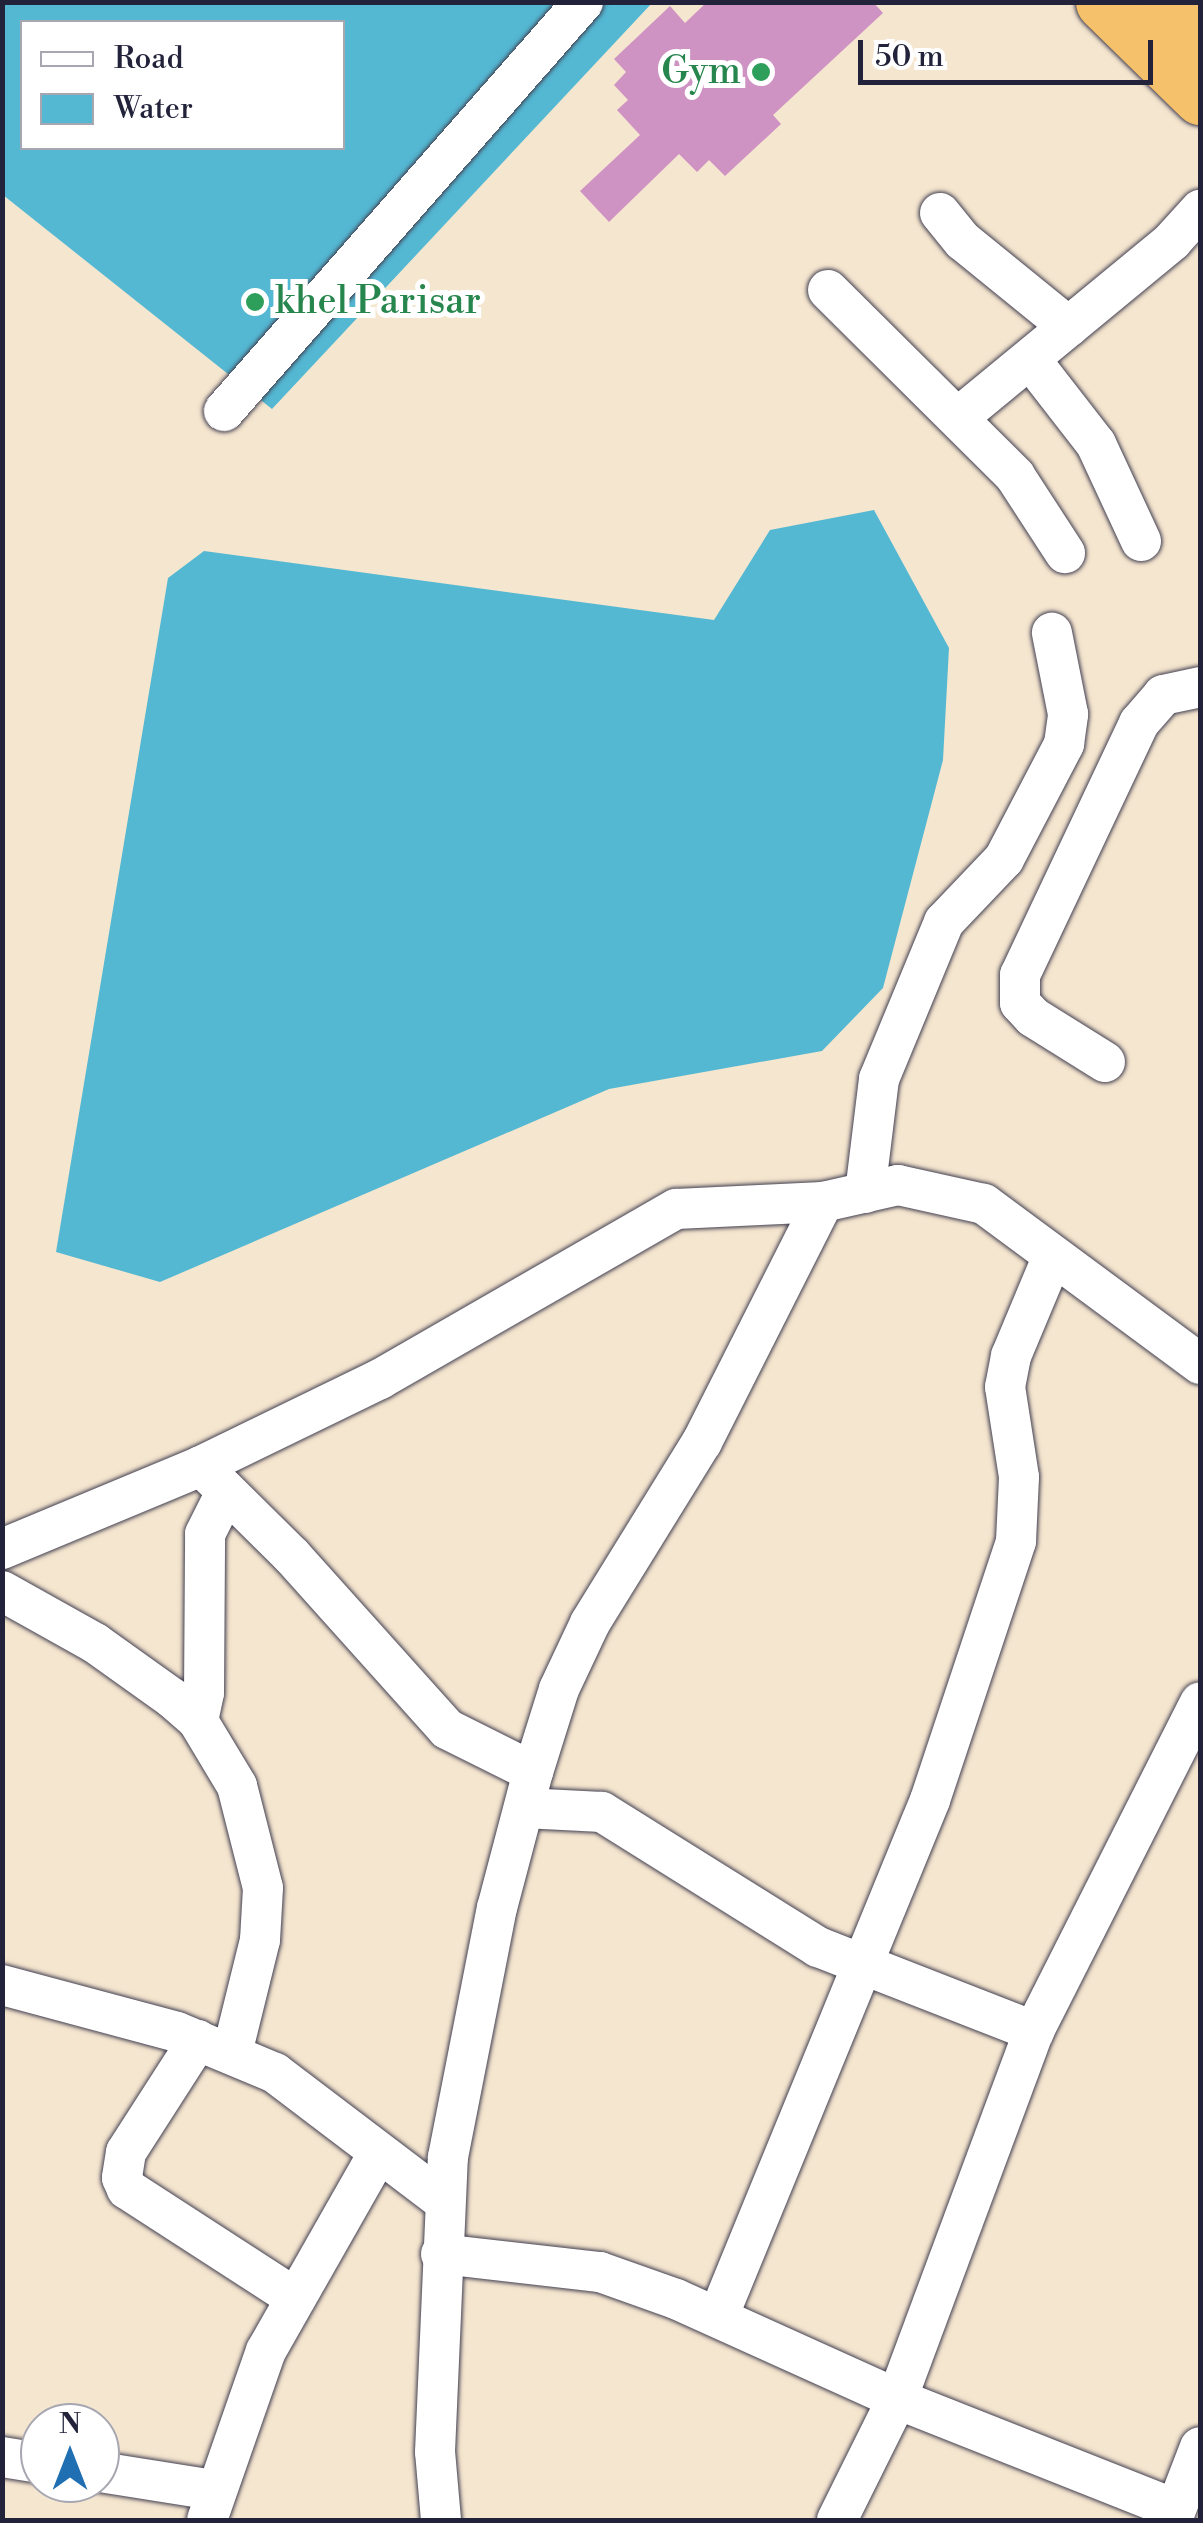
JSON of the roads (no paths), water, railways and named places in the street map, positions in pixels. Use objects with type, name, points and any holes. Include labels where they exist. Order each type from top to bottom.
[{"type":"highway","points":[[1104,2],[1200,97]]},
{"type":"highway","points":[[1168,2],[1200,35]]},
{"type":"street","points":[[224,410],[583,2]]},
{"type":"street","points":[[960,416],[1200,210]]},
{"type":"street","points":[[940,213],[963,241],[1069,326]]},
{"type":"street","points":[[828,290],[960,416],[1015,476],[1065,553]]},
{"type":"street","points":[[1030,359],[1096,444],[1140,541]]},
{"type":"street","points":[[865,1192],[878,1079],[944,922],[1004,860],[1064,744],[1065,685],[1052,633]]},
{"type":"street","points":[[1106,1062],[1032,1017],[1020,1002],[1020,975],[1139,724],[1163,695],[1200,687]]},
{"type":"street","points":[[2,1549],[214,1479],[380,1378],[676,1209],[824,1202],[898,1185],[984,1204],[1200,1364]]},
{"type":"street","points":[[441,2520],[436,2452],[444,2202],[490,1946],[528,1790],[559,1689],[590,1622],[702,1442],[824,1202]]},
{"type":"street","points":[[718,2317],[865,1969],[1016,1540],[1019,1478],[1005,1387],[1011,1356],[1052,1258]]},
{"type":"street","points":[[198,1722],[204,1693],[205,1534],[214,1479]]},
{"type":"street","points":[[214,1479],[447,1729],[528,1790],[628,1824],[777,1924],[865,1969],[1034,2031]]},
{"type":"street","points":[[2,1591],[95,1643],[198,1722],[237,1786],[262,1888],[260,1940],[215,2046],[126,2152],[122,2178],[127,2188],[294,2296]]},
{"type":"street","points":[[837,2520],[897,2399],[1034,2031],[1200,1703]]},
{"type":"street","points":[[2,1985],[215,2046],[275,2073],[376,2156],[444,2202]]},
{"type":"street","points":[[120,2478],[210,2505],[294,2296],[376,2156]]},
{"type":"street","points":[[442,2254],[600,2272],[718,2317],[897,2399],[1174,2515],[1200,2447]]},
{"type":"water","name":"khel Parisar","points":[[2,3],[652,3],[272,409],[3,195]]},
{"type":"water","points":[[874,510],[949,648],[943,760],[883,988],[822,1051],[609,1089],[160,1282],[56,1252],[168,578],[204,551],[714,620],[770,530]]},
{"type":"place","name":"Gym","points":[[761,72]]},
{"type":"place","name":"khel Parisar","points":[[255,302]]}]
